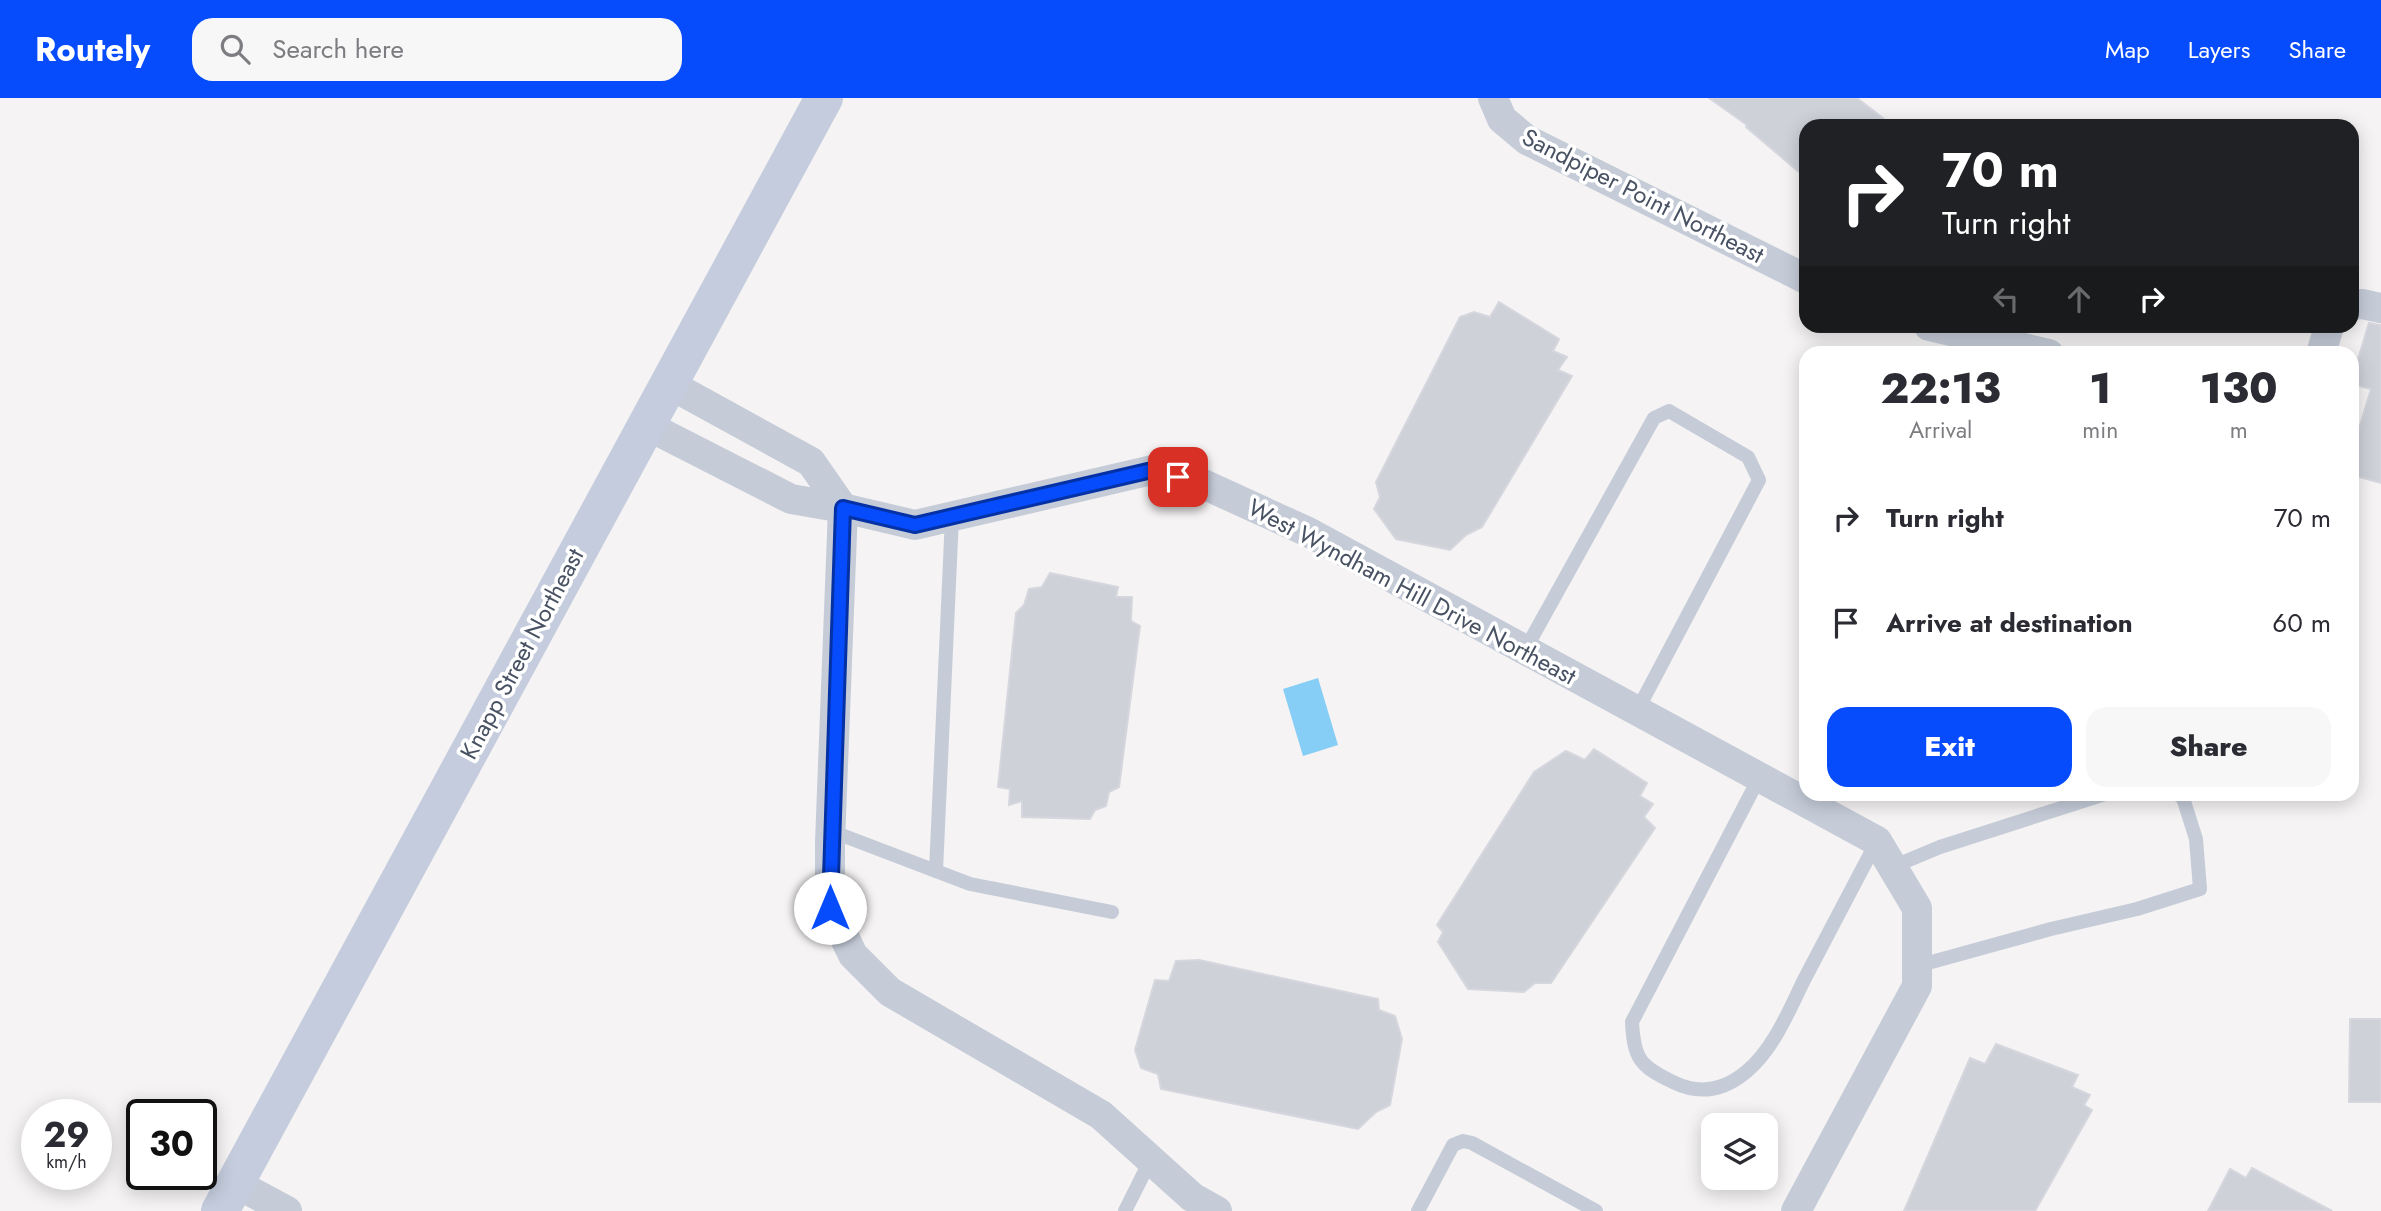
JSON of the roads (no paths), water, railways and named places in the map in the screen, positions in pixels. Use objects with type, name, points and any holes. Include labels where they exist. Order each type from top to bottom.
[{"type":"main road","name":"Knapp Street Northeast","points":[[228,1197],[824,98]]},
{"type":"street","name":"Sandpiper Point Northeast","points":[[1493,98],[1502,118],[1527,140],[1799,276]]},
{"type":"street","points":[[2359,304],[2381,307]]},
{"type":"street","points":[[1959,333],[2015,346]]},
{"type":"street","points":[[669,384],[811,462],[843,508],[830,908],[853,955],[890,992],[1101,1115],[1192,1196],[1217,1211]]},
{"type":"street","name":"West Wyndham Hill Drive Northeast","points":[[646,425],[791,499],[915,525],[1152,470],[1203,484],[1308,532],[1799,799]]},
{"type":"street","name":"West Wyndham Hill Drive Northeast","points":[[1802,801],[1877,841]]},
{"type":"street","points":[[1796,1211],[1917,986],[1917,908],[1877,841]]},
{"type":"street","points":[[228,1197],[287,1211]]},
{"type":"lane","points":[[1525,650],[1654,418],[1669,411],[1748,457],[1759,480],[1637,711]]},
{"type":"lane","points":[[936,871],[952,517]]},
{"type":"lane","points":[[1759,778],[1632,1022],[1633,1049],[1654,1072],[1688,1089],[1706,1092],[1734,1080],[1755,1063],[1774,1037],[1877,841]]},
{"type":"lane","points":[[1892,867],[1940,847],[2083,801]]},
{"type":"lane","points":[[1917,966],[2051,929],[2137,909],[2200,889],[2196,839],[2184,801]]},
{"type":"lane","points":[[831,831],[970,884],[1112,912]]},
{"type":"lane","points":[[1418,1211],[1453,1145],[1463,1141],[1472,1143],[1596,1211]]},
{"type":"lane","points":[[1125,1211],[1151,1159]]},
{"type":"water","points":[[1318,678],[1338,745],[1303,756],[1283,689]]}]
